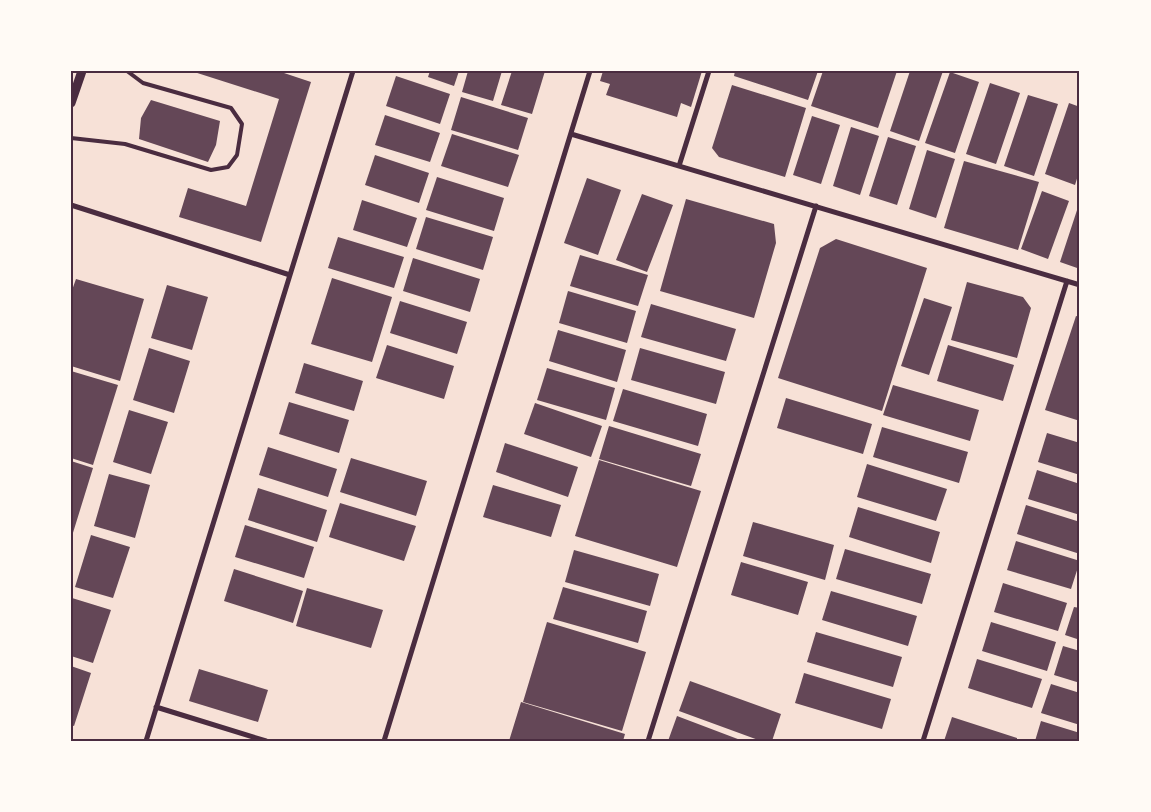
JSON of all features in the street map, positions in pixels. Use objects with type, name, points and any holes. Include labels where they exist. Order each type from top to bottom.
[{"type":"street","points":[[71,103],[82,71]]},
{"type":"street","points":[[146,741],[352,71]]},
{"type":"street","points":[[384,741],[590,71]]},
{"type":"street","points":[[679,166],[709,71]]},
{"type":"street","points":[[571,134],[1080,285]]},
{"type":"street","points":[[71,205],[290,274]]},
{"type":"street","points":[[648,741],[816,206]]},
{"type":"street","points":[[923,741],[1067,281]]},
{"type":"street","points":[[156,707],[266,741]]},
{"type":"lane","points":[[71,138],[125,144],[211,170],[228,167],[237,155],[242,124],[231,108],[143,83],[127,71]]},
{"type":"building","points":[[191,71],[278,71],[311,82],[261,242],[179,217],[188,188],[246,206],[279,99]]},
{"type":"building","points":[[430,71],[459,71],[454,86],[428,77]]},
{"type":"building","points":[[468,71],[502,71],[493,101],[462,92]]},
{"type":"building","points":[[512,71],[545,71],[532,114],[501,105]]},
{"type":"building","points":[[603,71],[702,71],[691,107],[681,103],[677,117],[606,95],[610,84],[600,81]]},
{"type":"building","points":[[735,71],[818,71],[808,100],[734,76]]},
{"type":"building","points":[[823,71],[897,71],[878,128],[811,106]]},
{"type":"building","points":[[910,71],[943,71],[919,141],[890,131]]},
{"type":"building","points":[[950,72],[979,82],[955,153],[925,143]]},
{"type":"building","points":[[396,76],[450,94],[440,124],[386,106]]},
{"type":"building","points":[[990,83],[1020,93],[996,164],[966,154]]},
{"type":"building","points":[[732,85],[806,108],[785,177],[719,157],[712,148]]},
{"type":"building","points":[[1028,95],[1058,104],[1034,176],[1004,166]]},
{"type":"building","points":[[461,97],[528,118],[518,150],[451,130]]},
{"type":"building","points":[[151,100],[220,121],[216,145],[208,162],[139,139],[141,118]]},
{"type":"building","points":[[1069,103],[1080,107],[1080,169],[1075,185],[1045,174]]},
{"type":"building","points":[[385,115],[440,133],[430,162],[375,145]]},
{"type":"building","points":[[812,116],[840,125],[821,184],[793,175]]},
{"type":"building","points":[[851,127],[879,136],[860,195],[833,186]]},
{"type":"building","points":[[452,134],[519,155],[508,187],[441,166]]},
{"type":"building","points":[[888,137],[916,146],[897,205],[869,196]]},
{"type":"building","points":[[927,150],[955,159],[936,218],[909,209]]},
{"type":"building","points":[[375,155],[429,173],[419,203],[365,185]]},
{"type":"building","points":[[964,161],[1039,182],[1018,250],[944,228]]},
{"type":"building","points":[[437,177],[504,198],[494,231],[426,210]]},
{"type":"building","points":[[587,178],[621,190],[598,255],[564,243]]},
{"type":"building","points":[[1042,191],[1069,201],[1048,259],[1021,249]]},
{"type":"building","points":[[642,194],[673,205],[647,272],[616,260]]},
{"type":"building","points":[[686,199],[774,224],[776,243],[754,318],[660,291]]},
{"type":"building","points":[[362,200],[417,218],[407,247],[353,230]]},
{"type":"building","points":[[1080,201],[1080,269],[1060,262]]},
{"type":"building","points":[[426,217],[493,237],[483,270],[416,249]]},
{"type":"building","points":[[338,237],[404,257],[394,288],[328,268]]},
{"type":"building","points":[[836,239],[927,268],[882,411],[778,378],[820,248]]},
{"type":"building","points":[[580,255],[648,275],[638,306],[570,286]]},
{"type":"building","points":[[413,258],[480,279],[470,312],[403,291]]},
{"type":"building","points":[[332,278],[392,297],[372,362],[311,344]]},
{"type":"building","points":[[76,279],[144,299],[120,381],[71,366],[71,293]]},
{"type":"building","points":[[967,282],[1023,297],[1031,308],[1017,358],[951,340]]},
{"type":"building","points":[[167,285],[208,297],[192,350],[151,338]]},
{"type":"building","points":[[568,291],[636,311],[627,343],[559,323]]},
{"type":"building","points":[[924,298],[952,307],[929,375],[901,366]]},
{"type":"building","points":[[400,301],[467,322],[457,354],[390,333]]},
{"type":"building","points":[[651,304],[736,329],[726,361],[641,337]]},
{"type":"building","points":[[1076,316],[1080,317],[1080,421],[1045,410]]},
{"type":"building","points":[[558,330],[626,350],[617,382],[549,361]]},
{"type":"building","points":[[387,345],[454,366],[444,399],[376,378]]},
{"type":"building","points":[[948,345],[1014,365],[1003,401],[937,381]]},
{"type":"building","points":[[149,348],[190,361],[174,413],[133,400]]},
{"type":"building","points":[[640,348],[725,372],[716,404],[631,380]]},
{"type":"building","points":[[304,363],[363,381],[354,411],[295,393]]},
{"type":"building","points":[[547,368],[615,388],[606,420],[537,400]]},
{"type":"building","points":[[71,371],[118,385],[93,465],[71,458]]},
{"type":"building","points":[[893,385],[979,410],[970,441],[883,415]]},
{"type":"building","points":[[623,389],[707,414],[698,446],[613,421]]},
{"type":"building","points":[[786,398],[872,424],[863,454],[777,428]]},
{"type":"building","points":[[289,402],[349,420],[339,453],[279,434]]},
{"type":"building","points":[[535,403],[602,426],[591,457],[524,434]]},
{"type":"building","points":[[129,410],[168,422],[151,474],[113,462]]},
{"type":"building","points":[[609,426],[701,454],[691,486],[599,459]]},
{"type":"building","points":[[882,427],[968,452],[959,483],[873,457]]},
{"type":"building","points":[[1047,433],[1080,443],[1080,475],[1038,462]]},
{"type":"building","points":[[505,443],[578,467],[568,497],[496,472]]},
{"type":"building","points":[[268,447],[337,469],[328,497],[259,475]]},
{"type":"building","points":[[351,458],[427,481],[416,516],[340,492]]},
{"type":"building","points":[[599,460],[701,491],[677,567],[575,536]]},
{"type":"building","points":[[71,461],[93,468],[72,536],[71,536]]},
{"type":"building","points":[[867,464],[947,489],[936,521],[857,497]]},
{"type":"building","points":[[1037,470],[1080,484],[1080,515],[1028,499]]},
{"type":"building","points":[[109,474],[150,485],[135,538],[94,526]]},
{"type":"building","points":[[493,485],[561,505],[551,537],[483,517]]},
{"type":"building","points":[[258,488],[327,510],[317,542],[248,520]]},
{"type":"building","points":[[340,503],[416,526],[404,561],[329,537]]},
{"type":"building","points":[[1026,505],[1080,522],[1080,554],[1017,534]]},
{"type":"building","points":[[858,507],[940,532],[931,563],[849,537]]},
{"type":"building","points":[[753,522],[834,545],[825,580],[743,556]]},
{"type":"building","points":[[245,525],[314,547],[304,578],[235,557]]},
{"type":"building","points":[[91,535],[130,547],[113,598],[75,587]]},
{"type":"building","points":[[1016,541],[1080,561],[1071,589],[1007,570]]},
{"type":"building","points":[[845,549],[931,574],[922,604],[836,579]]},
{"type":"building","points":[[574,550],[659,574],[650,606],[565,582]]},
{"type":"building","points":[[741,562],[808,582],[798,615],[731,595]]},
{"type":"building","points":[[234,569],[303,591],[293,623],[224,601]]},
{"type":"building","points":[[1003,583],[1067,603],[1058,631],[994,612]]},
{"type":"building","points":[[563,587],[647,611],[638,643],[553,619]]},
{"type":"building","points":[[307,588],[383,610],[371,648],[296,626]]},
{"type":"building","points":[[831,591],[917,616],[908,646],[822,620]]},
{"type":"building","points":[[72,598],[111,610],[93,663],[71,656]]},
{"type":"building","points":[[1074,607],[1080,608],[1080,640],[1065,635]]},
{"type":"building","points":[[547,622],[646,652],[622,731],[523,702]]},
{"type":"building","points":[[991,622],[1056,642],[1047,671],[982,651]]},
{"type":"building","points":[[816,632],[902,657],[893,687],[807,662]]},
{"type":"building","points":[[1063,646],[1080,651],[1080,683],[1054,675]]},
{"type":"building","points":[[977,659],[1042,679],[1032,708],[968,688]]},
{"type":"building","points":[[71,666],[91,673],[74,726],[71,725]]},
{"type":"building","points":[[199,669],[268,690],[258,722],[189,701]]},
{"type":"building","points":[[804,673],[891,699],[882,729],[795,703]]},
{"type":"building","points":[[690,681],[781,714],[772,741],[761,741],[679,711]]},
{"type":"building","points":[[1051,684],[1080,693],[1080,725],[1041,713]]},
{"type":"building","points":[[521,702],[625,734],[623,741],[509,741]]},
{"type":"building","points":[[677,716],[743,741],[668,741]]},
{"type":"building","points":[[952,717],[1017,738],[1017,741],[944,741]]},
{"type":"building","points":[[1041,721],[1080,733],[1080,741],[1035,741]]}]
